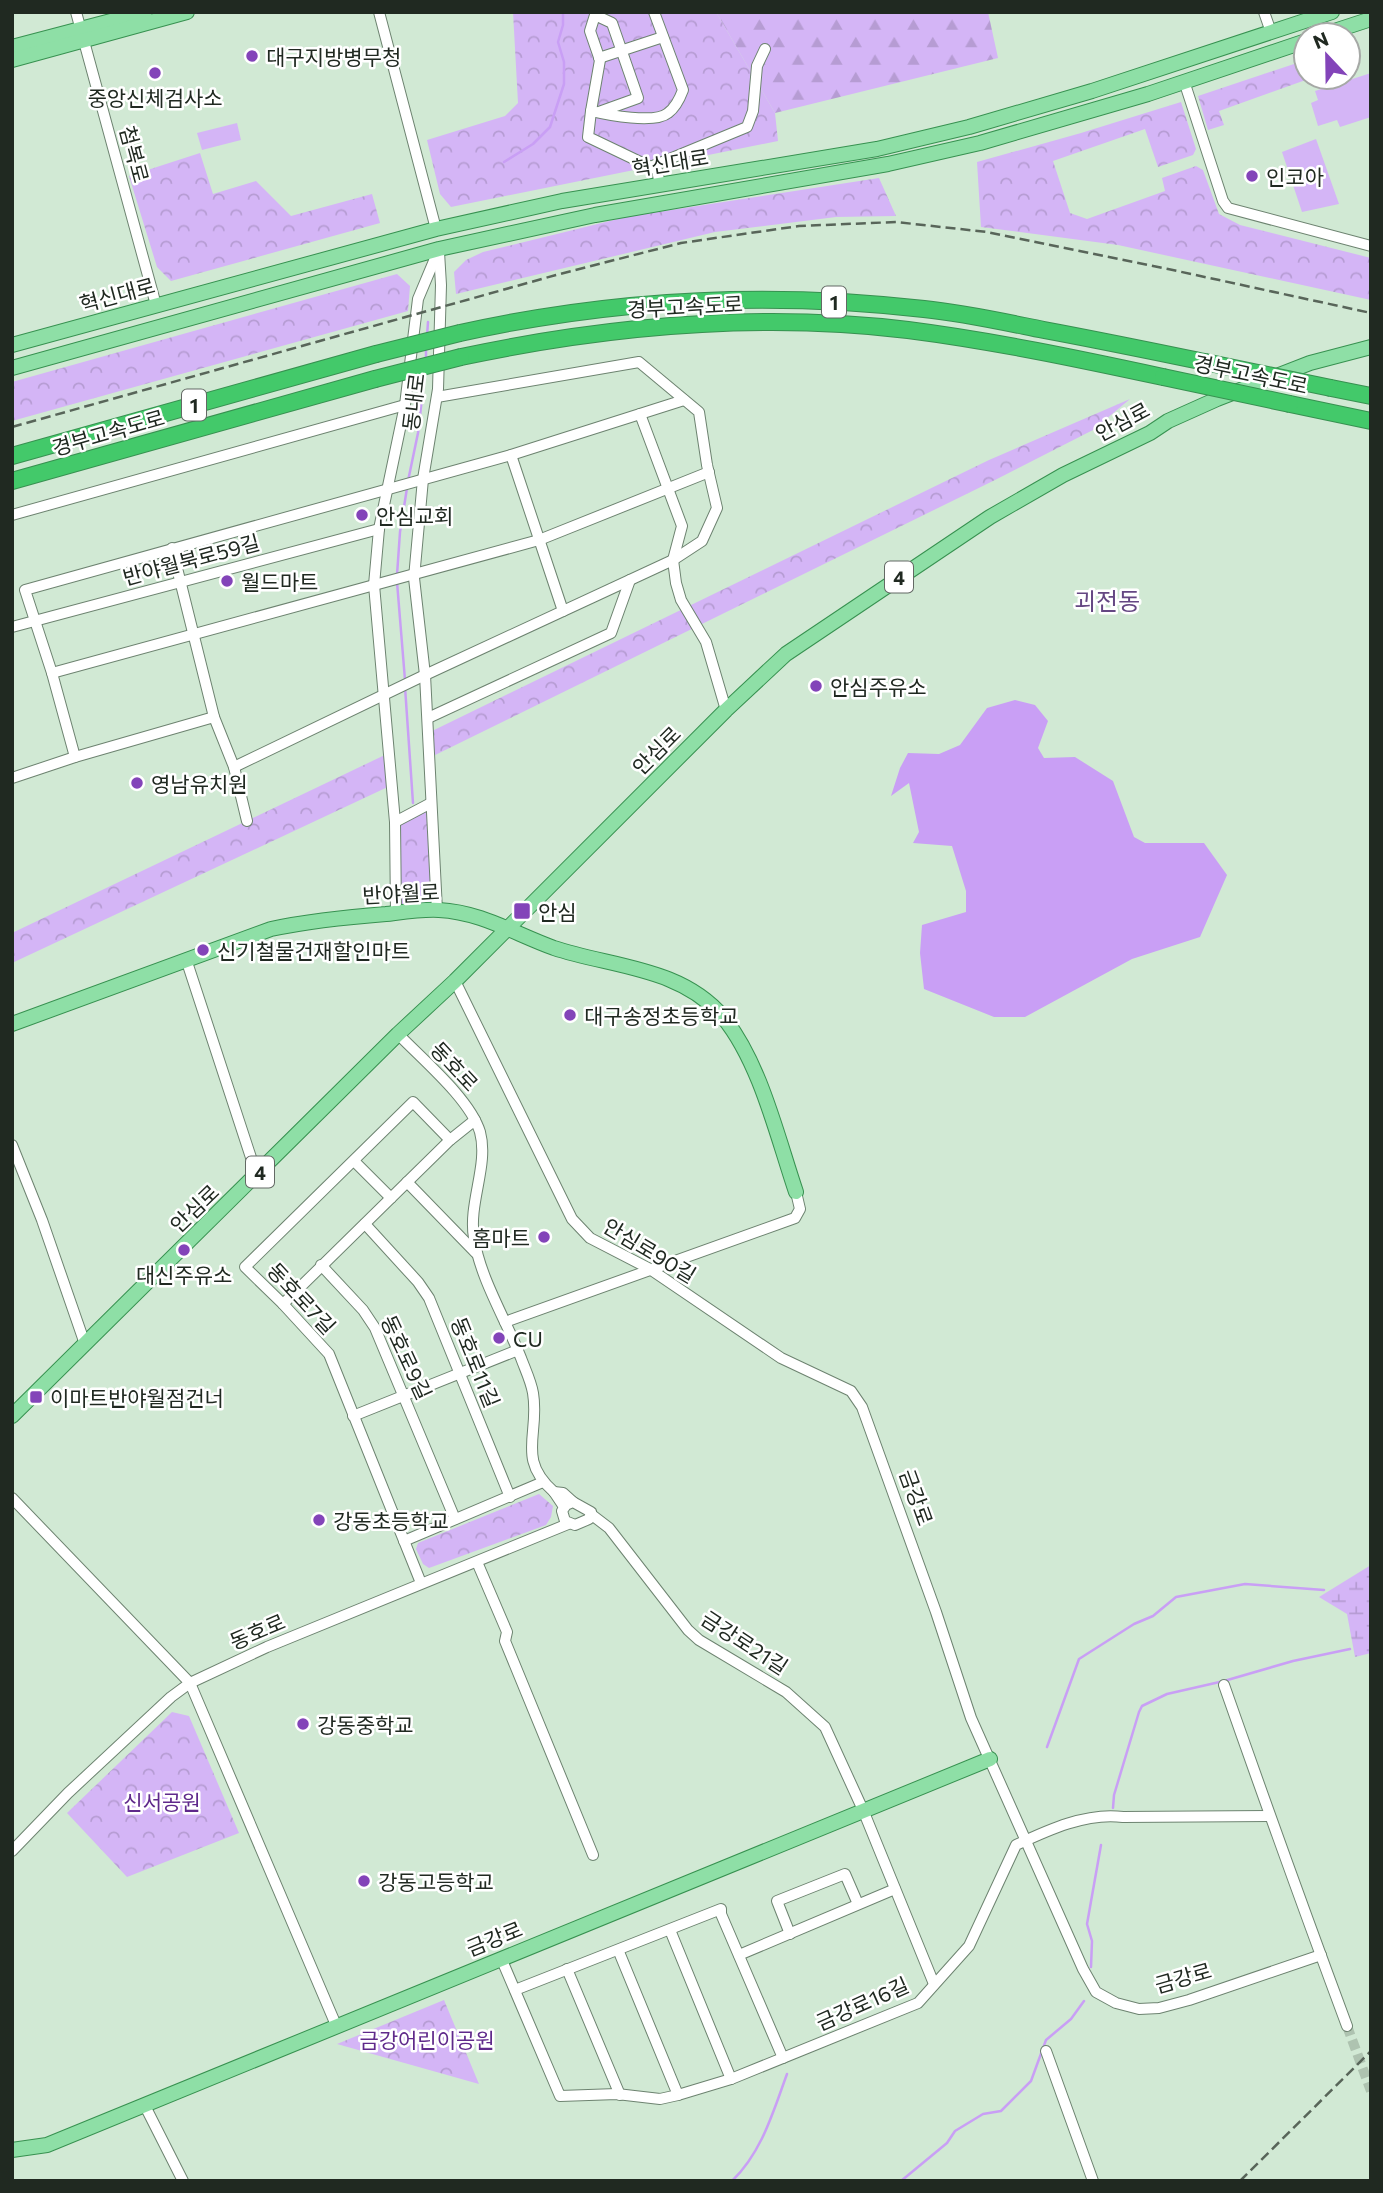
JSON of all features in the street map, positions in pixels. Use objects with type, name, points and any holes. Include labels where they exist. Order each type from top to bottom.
[{"type":"highway","name":"경부고속도로","points":[[12,456],[460,333],[528,319],[615,306],[716,299],[788,299],[925,309],[975,316],[1371,397]]},
{"type":"highway","name":"경부고속도로","points":[[12,481],[461,357],[579,335],[648,327],[816,324],[906,330],[1038,351],[1371,421]]},
{"type":"main road","points":[[12,60],[145,12]]},
{"type":"main road","points":[[12,47],[83,35],[187,12]]},
{"type":"main road","name":"혁신대로","points":[[12,345],[436,229],[562,201],[877,149],[970,127],[1092,91],[1332,12]]},
{"type":"main road","points":[[12,368],[439,249],[595,215],[888,164],[980,143],[1292,46]]},
{"type":"main road","name":"동내로","points":[[436,229],[439,249]]},
{"type":"main road","name":"안심로","points":[[12,1416],[398,1034],[455,981],[726,710],[786,654],[990,517],[1063,475],[1217,399],[1310,363],[1371,347]]},
{"type":"main road","name":"반야월로","points":[[12,1024],[271,929],[313,920],[396,913],[437,910],[464,913],[508,927],[554,947],[658,975],[697,993],[722,1016],[751,1059],[796,1192]]},
{"type":"main road","name":"금강로","points":[[12,2150],[47,2145],[990,1759]]},
{"type":"street","name":"첨복로","points":[[76,12],[156,305]]},
{"type":"street","points":[[595,112],[651,118],[667,115],[680,99],[682,90],[654,12]]},
{"type":"street","points":[[1264,12],[1271,32]]},
{"type":"street","name":"동내로","points":[[383,13],[436,229]]},
{"type":"street","points":[[595,112],[638,98],[612,23],[594,13],[590,31],[599,58],[595,112],[588,136],[657,170],[660,185]]},
{"type":"street","points":[[599,58],[663,37]]},
{"type":"street","points":[[650,167],[747,127],[753,111],[757,66],[765,49]]},
{"type":"street","points":[[1185,81],[1223,201],[1228,208],[1371,246]]},
{"type":"street","points":[[396,913],[395,822],[374,585],[379,529],[405,405],[418,299],[439,249]]},
{"type":"street","name":"동내로","points":[[437,910],[428,718],[414,574],[423,479],[437,397],[441,285],[439,249]]},
{"type":"street","points":[[234,767],[673,560],[702,541],[717,508],[699,412],[639,362],[437,397]]},
{"type":"street","points":[[75,757],[25,590],[511,454],[684,400]]},
{"type":"street","points":[[12,515],[405,405]]},
{"type":"street","points":[[640,414],[682,526],[673,560],[676,583],[681,600],[706,642],[726,710]]},
{"type":"street","points":[[511,454],[563,611]]},
{"type":"street","points":[[52,673],[538,540],[709,472]]},
{"type":"street","name":"반야월북로59길","points":[[12,627],[379,529]]},
{"type":"street","points":[[172,548],[214,717],[234,767],[247,821]]},
{"type":"street","points":[[428,718],[611,633],[630,580]]},
{"type":"street","points":[[12,778],[214,717]]},
{"type":"street","points":[[395,822],[431,803]]},
{"type":"street","points":[[186,959],[257,1176]]},
{"type":"street","name":"안심로90길","points":[[455,981],[572,1219],[590,1238],[650,1269],[781,1358],[851,1391],[862,1407]]},
{"type":"street","name":"동호로","points":[[398,1034],[467,1106],[475,1120],[480,1134],[482,1155],[474,1199],[473,1219],[477,1253],[533,1393],[533,1464],[543,1482],[554,1492],[563,1493],[568,1505]]},
{"type":"street","name":"동호로7길","points":[[422,1583],[329,1354],[245,1267],[413,1102],[450,1140]]},
{"type":"street","points":[[283,1304],[450,1140],[475,1120]]},
{"type":"street","points":[[12,1145],[43,1220],[85,1344]]},
{"type":"street","points":[[354,1161],[391,1198]]},
{"type":"street","name":"동호로","points":[[407,1182],[477,1253]]},
{"type":"street","points":[[505,1322],[795,1219],[800,1209],[796,1192]]},
{"type":"street","name":"동호로11길","points":[[365,1224],[418,1282],[429,1298],[510,1497]]},
{"type":"street","name":"동호로9길","points":[[321,1265],[376,1328],[455,1519]]},
{"type":"street","points":[[353,1416],[518,1350]]},
{"type":"street","name":"금강로","points":[[862,1407],[971,1718],[1024,1841],[1096,1992],[1116,2003],[1139,2009],[1159,2008],[1321,1955]]},
{"type":"street","points":[[404,1541],[543,1482]]},
{"type":"street","points":[[12,1498],[190,1683],[336,2025]]},
{"type":"street","points":[[568,1505],[563,1518],[568,1524]]},
{"type":"street","name":"금강로21길","points":[[568,1505],[587,1509],[609,1528],[693,1635],[786,1692],[825,1727],[863,1810]]},
{"type":"street","name":"동호로","points":[[12,1851],[68,1793],[171,1697],[190,1683],[267,1647],[568,1524],[576,1525],[586,1521],[592,1515]]},
{"type":"street","points":[[477,1562],[507,1632],[505,1641],[593,1855]]},
{"type":"street","points":[[1224,1685],[1269,1816],[1348,2026]]},
{"type":"street","name":"금강로16길","points":[[501,1958],[560,2096],[621,2095],[660,2099],[678,2095],[731,2079],[918,2003],[934,1984],[863,1810]]},
{"type":"street","points":[[934,1984],[969,1946],[1016,1845],[1086,1818],[1107,1815],[1269,1816]]},
{"type":"street","points":[[790,1934],[776,1901],[845,1874],[858,1905]]},
{"type":"street","points":[[739,1955],[895,1889]]},
{"type":"street","points":[[515,1990],[721,1909],[783,2057]]},
{"type":"street","points":[[670,1930],[731,2079]]},
{"type":"street","points":[[619,1952],[678,2095]]},
{"type":"street","points":[[568,1969],[621,2095]]},
{"type":"street","points":[[1046,2051],[1093,2181]]},
{"type":"street","points":[[144,2104],[183,2181]]},
{"type":"green space","points":[[513,12],[716,12],[775,113],[778,141],[451,207],[440,194],[427,140],[505,116],[518,103]]},
{"type":"green space","points":[[716,12],[988,12],[998,58],[775,113]]},
{"type":"green space","points":[[1292,65],[1292,85],[1219,111],[1224,125],[1208,130],[1198,96]]},
{"type":"green space","points":[[1371,73],[1371,117],[1340,127],[1337,120],[1318,126],[1311,103],[1318,100],[1315,91],[1362,91],[1362,76]]},
{"type":"green space","points":[[1181,102],[1196,149],[1193,155],[1158,167],[1145,129],[1053,161],[1070,213],[1087,219],[1165,191],[1162,178],[1196,166],[1203,170],[1219,214],[1240,225],[1371,258],[1371,300],[1118,245],[981,227],[977,162]]},
{"type":"green space","points":[[237,123],[241,140],[202,150],[197,133]]},
{"type":"green space","points":[[1316,139],[1339,204],[1302,212],[1282,152]]},
{"type":"green space","points":[[200,153],[213,194],[256,181],[291,216],[372,194],[380,223],[171,281],[157,267],[129,176]]},
{"type":"green space","points":[[879,178],[896,216],[836,217],[715,232],[456,294],[454,272],[466,260],[483,252],[626,217]]},
{"type":"green space","points":[[397,274],[410,286],[408,311],[12,421],[12,382]]},
{"type":"green space","points":[[1130,399],[1093,430],[429,758],[428,733],[989,460]]},
{"type":"green space","points":[[389,753],[392,785],[12,963],[12,933]]},
{"type":"green space","points":[[431,803],[437,910],[396,913],[395,822]]},
{"type":"green space","points":[[539,1494],[553,1506],[546,1525],[429,1568],[423,1564],[416,1549],[418,1543]]},
{"type":"green space","points":[[1371,1565],[1371,1653],[1355,1657],[1347,1614],[1319,1597]]},
{"type":"green space","name":"신서공원","points":[[172,1712],[189,1716],[239,1833],[127,1877],[67,1813]]},
{"type":"green space","name":"금강어린이공원","points":[[444,2000],[479,2084],[337,2044]]},
{"type":"shaded area","points":[[1015,700],[1035,705],[1048,721],[1038,748],[1044,758],[1075,757],[1113,781],[1134,837],[1145,843],[1204,843],[1227,875],[1200,937],[1132,959],[1025,1017],[994,1017],[924,989],[920,953],[922,925],[966,912],[966,891],[952,846],[913,843],[919,832],[909,783],[891,796],[908,753],[939,754],[960,745],[987,708]]},
{"type":"waterway","points":[[504,162],[533,144],[550,127],[564,84],[564,62],[558,42],[563,25],[563,12]]},
{"type":"waterway","points":[[427,336],[428,322]]},
{"type":"waterway","points":[[426,346],[426,360]]},
{"type":"waterway","points":[[408,481],[418,433],[425,371]]},
{"type":"waterway","points":[[397,575],[407,488]]},
{"type":"waterway","points":[[397,582],[405,680]]},
{"type":"waterway","points":[[405,687],[413,803]]},
{"type":"waterway","points":[[1047,1747],[1079,1659],[1134,1624],[1153,1616],[1176,1597],[1245,1584],[1324,1590]]},
{"type":"waterway","points":[[1113,1808],[1114,1795],[1142,1706],[1167,1694],[1350,1649]]},
{"type":"waterway","points":[[1091,1967],[1092,1941],[1087,1924],[1101,1845]]},
{"type":"waterway","points":[[901,2181],[947,2143],[955,2131],[983,2114],[1001,2111],[1031,2081],[1046,2040],[1071,2019],[1084,2001]]},
{"type":"waterway","points":[[732,2181],[759,2144],[787,2074]]},
{"type":"tunnel","points":[[1347,2026],[1371,2091]]},
{"type":"railway","points":[[12,427],[556,275],[681,243],[799,226],[896,222],[987,232],[1371,313]]},
{"type":"railway","points":[[1240,2181],[1371,2051]]},
{"type":"place","name":"대구지방병무청","points":[[252,56]]},
{"type":"place","name":"중앙신체검사소","points":[[155,73]]},
{"type":"place","name":"인코아","points":[[1252,176]]},
{"type":"place","name":"안심교회","points":[[362,515]]},
{"type":"place","name":"월드마트","points":[[227,581]]},
{"type":"place","name":"안심주유소","points":[[816,686]]},
{"type":"place","name":"영남유치원","points":[[137,783]]},
{"type":"place","name":"안심","points":[[522,911]]},
{"type":"place","name":"신기철물건재할인마트","points":[[203,950]]},
{"type":"place","name":"대구송정초등학교","points":[[570,1015]]},
{"type":"place","name":"홈마트","points":[[544,1237]]},
{"type":"place","name":"대신주유소","points":[[184,1250]]},
{"type":"place","name":"CU","points":[[499,1338]]},
{"type":"place","name":"이마트반야월점건너","points":[[36,1397]]},
{"type":"place","name":"강동초등학교","points":[[319,1520]]},
{"type":"place","name":"강동중학교","points":[[303,1724]]},
{"type":"place","name":"강동고등학교","points":[[364,1881]]},
{"type":"district","name":"괴전동","points":[[1107,600]]}]
